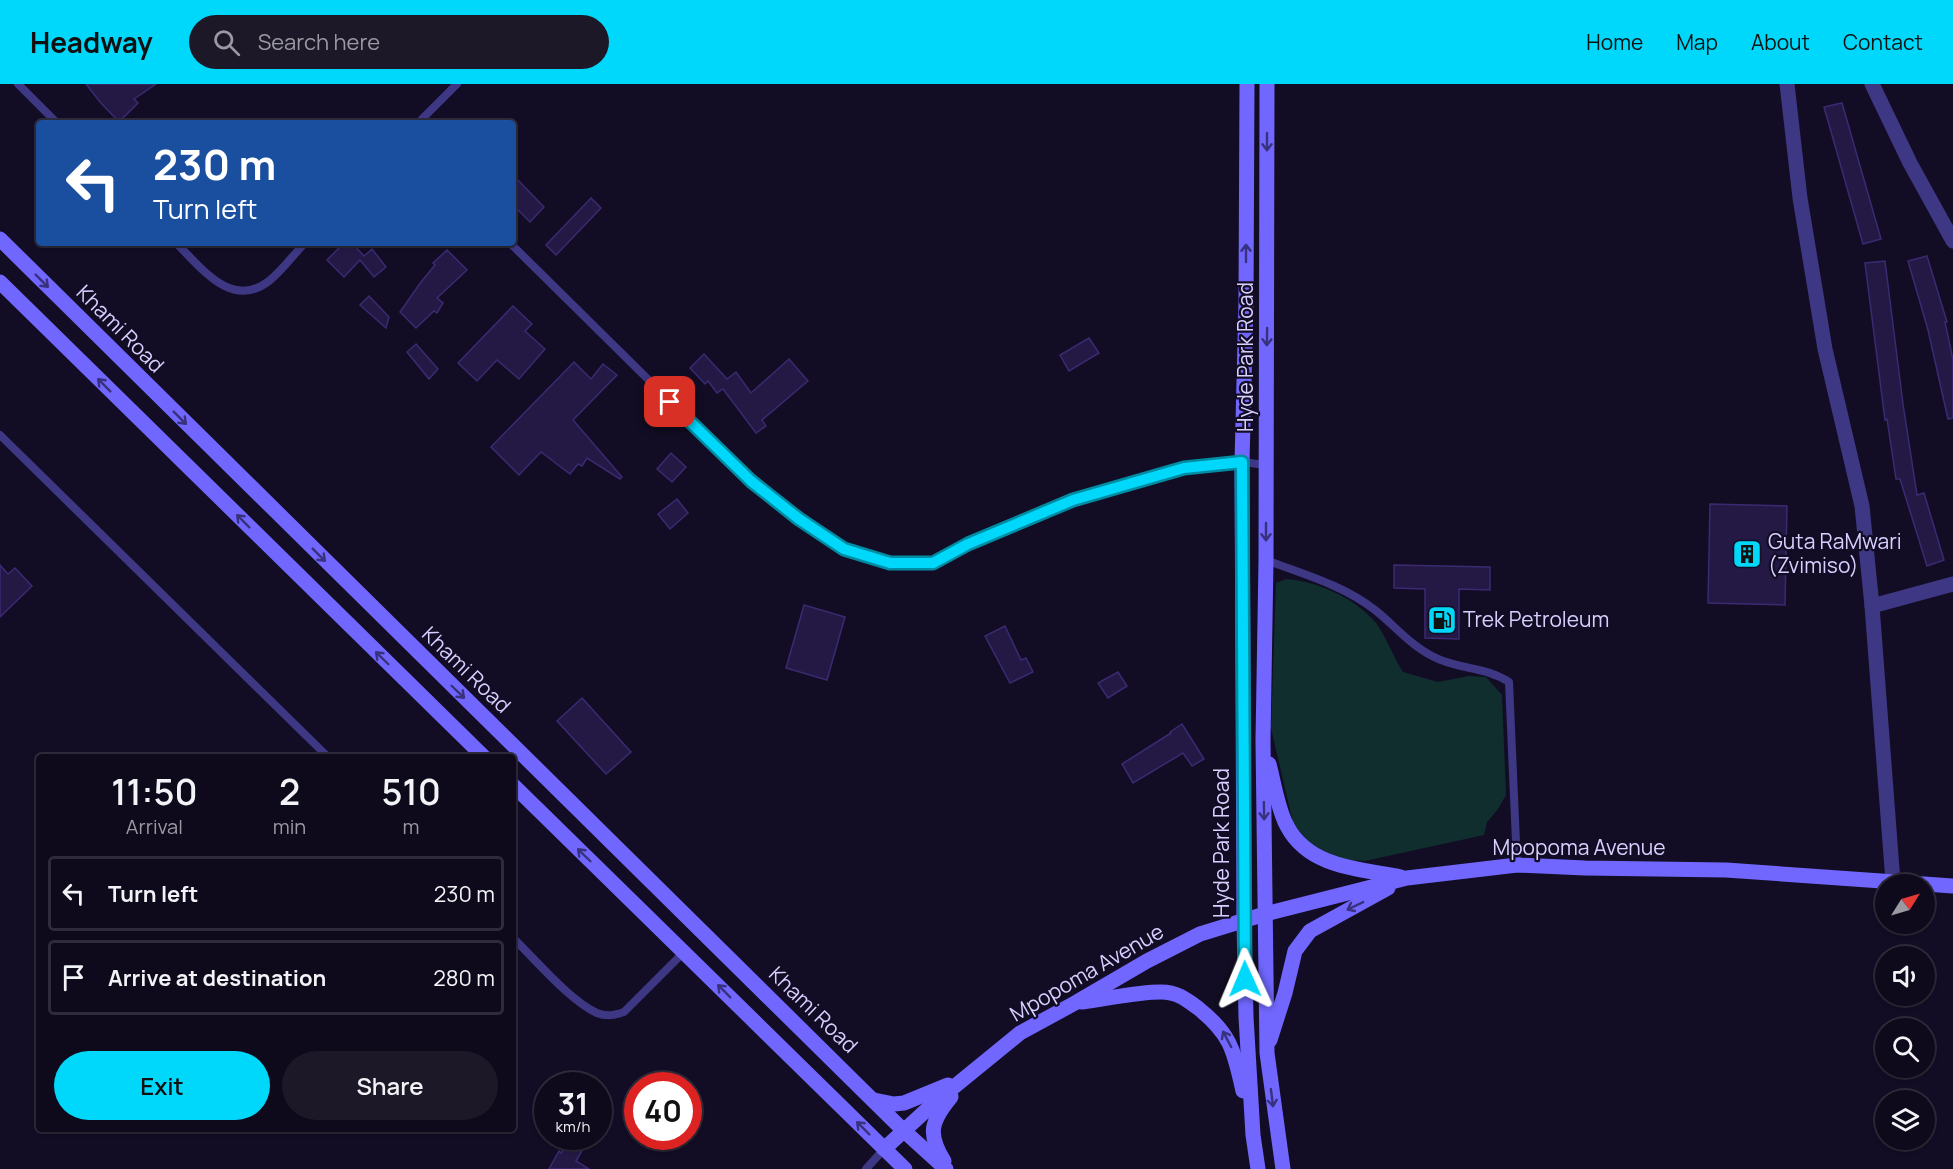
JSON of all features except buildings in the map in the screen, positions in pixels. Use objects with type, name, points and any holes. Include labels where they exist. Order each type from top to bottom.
[{"type":"street","name":"Hyde Park Road","points":[[1246,84],[1246,292],[1242,462],[1245,1017],[1252,1135],[1258,1169]]},
{"type":"street","name":"Hyde Park Road","points":[[1267,84],[1266,560],[1263,740],[1265,914],[1267,1053],[1282,1169]]},
{"type":"street","points":[[1787,84],[1800,198],[1825,349],[1863,506],[1892,874]]},
{"type":"street","points":[[1872,84],[1910,163],[1953,241]]},
{"type":"street","name":"Khami Road","points":[[0,239],[903,1130],[946,1169]]},
{"type":"street","points":[[0,282],[480,754]]},
{"type":"street","points":[[1872,606],[1953,584]]},
{"type":"street","points":[[1263,740],[1287,826],[1303,848],[1329,863],[1407,878]]},
{"type":"street","points":[[516,788],[904,1169]]},
{"type":"street","name":"Mpopoma Avenue","points":[[884,1149],[903,1130],[1020,1033],[1076,1004],[1147,961],[1200,934],[1265,914],[1407,878],[1517,865],[1726,870],[1875,881]]},
{"type":"street","points":[[1267,1053],[1295,951],[1310,931],[1407,878]]},
{"type":"street","name":"Mpopoma Avenue","points":[[1935,885],[1953,886]]},
{"type":"street","points":[[1076,1004],[1163,992],[1182,995],[1224,1032],[1234,1051],[1252,1135]]},
{"type":"street","points":[[874,1100],[894,1104],[904,1103],[966,1078]]},
{"type":"street","points":[[950,1169],[935,1146],[932,1135],[933,1127],[941,1108],[966,1078]]},
{"type":"lane","points":[[18,84],[54,120]]},
{"type":"lane","points":[[421,120],[457,84]]},
{"type":"lane","points":[[179,246],[214,281],[234,290],[251,291],[270,280],[301,246]]},
{"type":"lane","points":[[513,246],[751,481],[799,519],[844,549],[890,563],[933,563],[968,544],[1073,500],[1184,468],[1242,462],[1266,465]]},
{"type":"lane","points":[[0,435],[325,754]]},
{"type":"lane","points":[[1266,560],[1326,582],[1351,594],[1374,609],[1431,656],[1458,667],[1497,673],[1509,681],[1517,865]]},
{"type":"lane","points":[[516,941],[578,1002],[599,1014],[612,1016],[624,1012],[684,952]]},
{"type":"lane","points":[[866,1169],[884,1149]]},
{"type":"green space","points":[[1286,579],[1323,587],[1357,606],[1376,623],[1403,672],[1438,682],[1469,676],[1486,677],[1502,695],[1506,795],[1487,822],[1484,835],[1365,861],[1334,859],[1311,845],[1293,823],[1271,728],[1276,583]]},
{"type":"place","name":"Guta RaMwari (Zvimiso)","points":[[1747,554]]},
{"type":"place","name":"Trek Petroleum","points":[[1442,620]]},
{"type":"route","points":[[670,402],[751,481],[799,519],[844,549],[890,563],[933,563],[968,544],[1073,500],[1184,468],[1242,462],[1245,979]]}]
